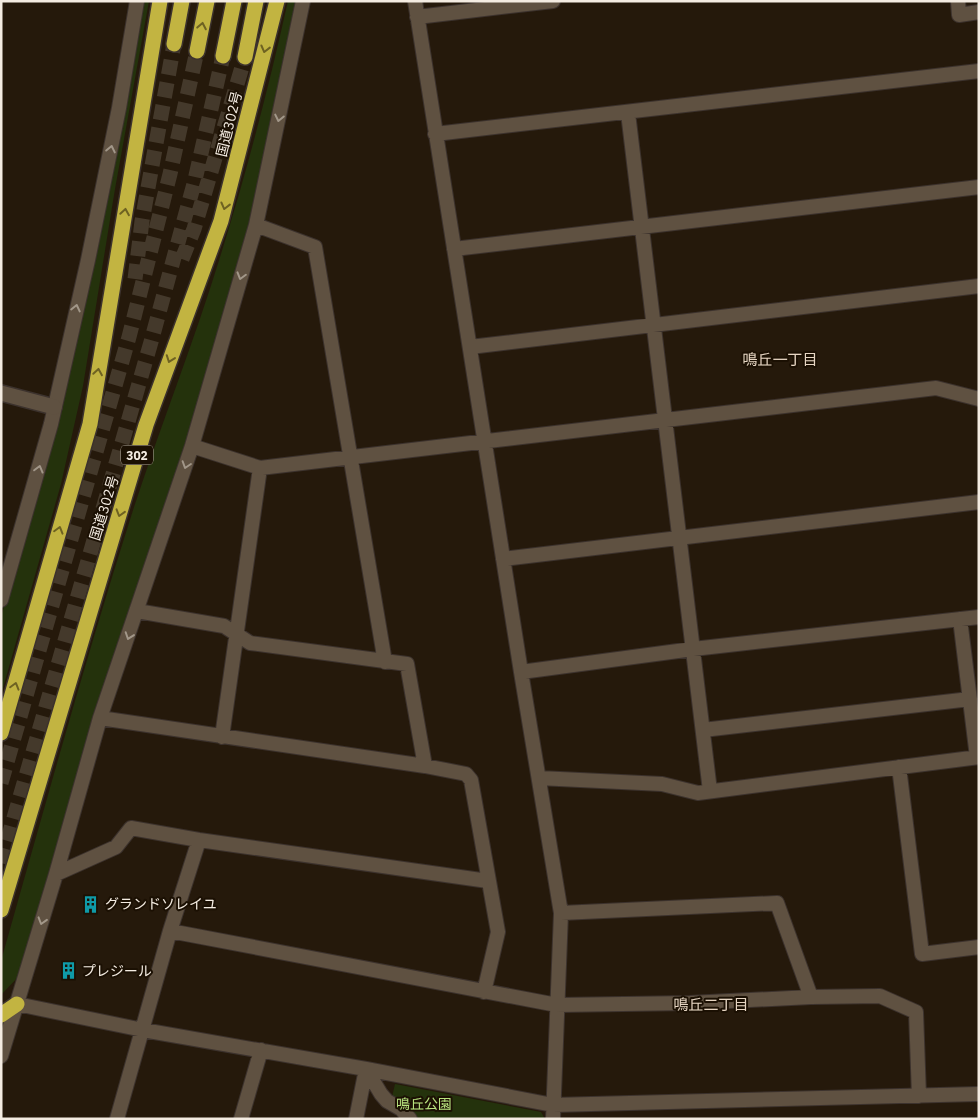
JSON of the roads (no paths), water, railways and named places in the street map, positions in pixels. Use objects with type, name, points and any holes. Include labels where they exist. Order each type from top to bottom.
[{"type":"highway","points":[[1,733],[90,424],[160,1]]},
{"type":"highway","points":[[174,44],[182,1]]},
{"type":"highway","points":[[197,51],[207,1]]},
{"type":"highway","points":[[223,56],[234,1]]},
{"type":"highway","points":[[245,57],[256,1]]},
{"type":"highway","name":"国道302号","points":[[1,910],[146,425],[221,221],[277,1]]},
{"type":"highway","points":[[1,1014],[16,1004]]},
{"type":"street","points":[[1,600],[36,480],[88,260],[119,108],[138,1]]},
{"type":"street","points":[[1,1056],[56,874],[100,718],[192,446],[256,224],[303,1]]},
{"type":"street","points":[[415,1],[561,913],[553,1112]]},
{"type":"street","points":[[418,17],[553,1]]},
{"type":"street","points":[[958,1],[959,15],[979,12]]},
{"type":"street","points":[[435,134],[979,71]]},
{"type":"street","points":[[628,113],[710,790]]},
{"type":"street","points":[[454,249],[979,187]]},
{"type":"street","points":[[256,224],[315,247],[385,662]]},
{"type":"street","points":[[470,347],[979,286]]},
{"type":"street","points":[[192,446],[260,468],[936,388],[979,399]]},
{"type":"street","points":[[1,393],[54,407]]},
{"type":"street","points":[[222,737],[260,468]]},
{"type":"street","points":[[503,559],[979,502]]},
{"type":"street","points":[[137,611],[224,626],[250,643],[407,664],[425,766]]},
{"type":"street","points":[[521,672],[693,649],[979,617]]},
{"type":"street","points":[[539,778],[662,784],[698,793],[978,757],[960,619]]},
{"type":"street","points":[[703,730],[970,699]]},
{"type":"street","points":[[100,718],[425,766],[466,774],[471,780],[498,932],[484,992]]},
{"type":"street","points":[[899,767],[922,954],[979,947]]},
{"type":"street","points":[[56,874],[116,848],[131,828],[199,840],[488,881]]},
{"type":"street","points":[[117,1119],[170,931],[199,840]]},
{"type":"street","points":[[561,913],[777,903],[811,997]]},
{"type":"street","points":[[170,931],[557,1005],[690,1003],[811,997],[880,996],[916,1012],[919,1096]]},
{"type":"street","points":[[16,1004],[143,1030],[366,1069],[553,1112],[979,1094]]},
{"type":"street","points":[[241,1119],[261,1050]]},
{"type":"street","points":[[356,1119],[366,1069]]},
{"type":"street","points":[[366,1069],[387,1101],[401,1108],[410,1119]]},
{"type":"tunnel","points":[[135,279],[142,221],[174,44]]},
{"type":"tunnel","points":[[1,783],[129,337],[170,174],[197,51]]},
{"type":"tunnel","points":[[1,863],[151,342],[195,180],[223,56]]},
{"type":"tunnel","points":[[182,259],[194,229],[245,57]]},
{"type":"place","name":"グランドソレイユ","points":[[91,904]]},
{"type":"place","name":"プレジール","points":[[68,971]]},
{"type":"district","name":"鳴丘一丁目","points":[[780,359]]},
{"type":"district","name":"鳴丘二丁目","points":[[711,1004]]},
{"type":"park label","name":"鳴丘公園","points":[[424,1104]]}]
